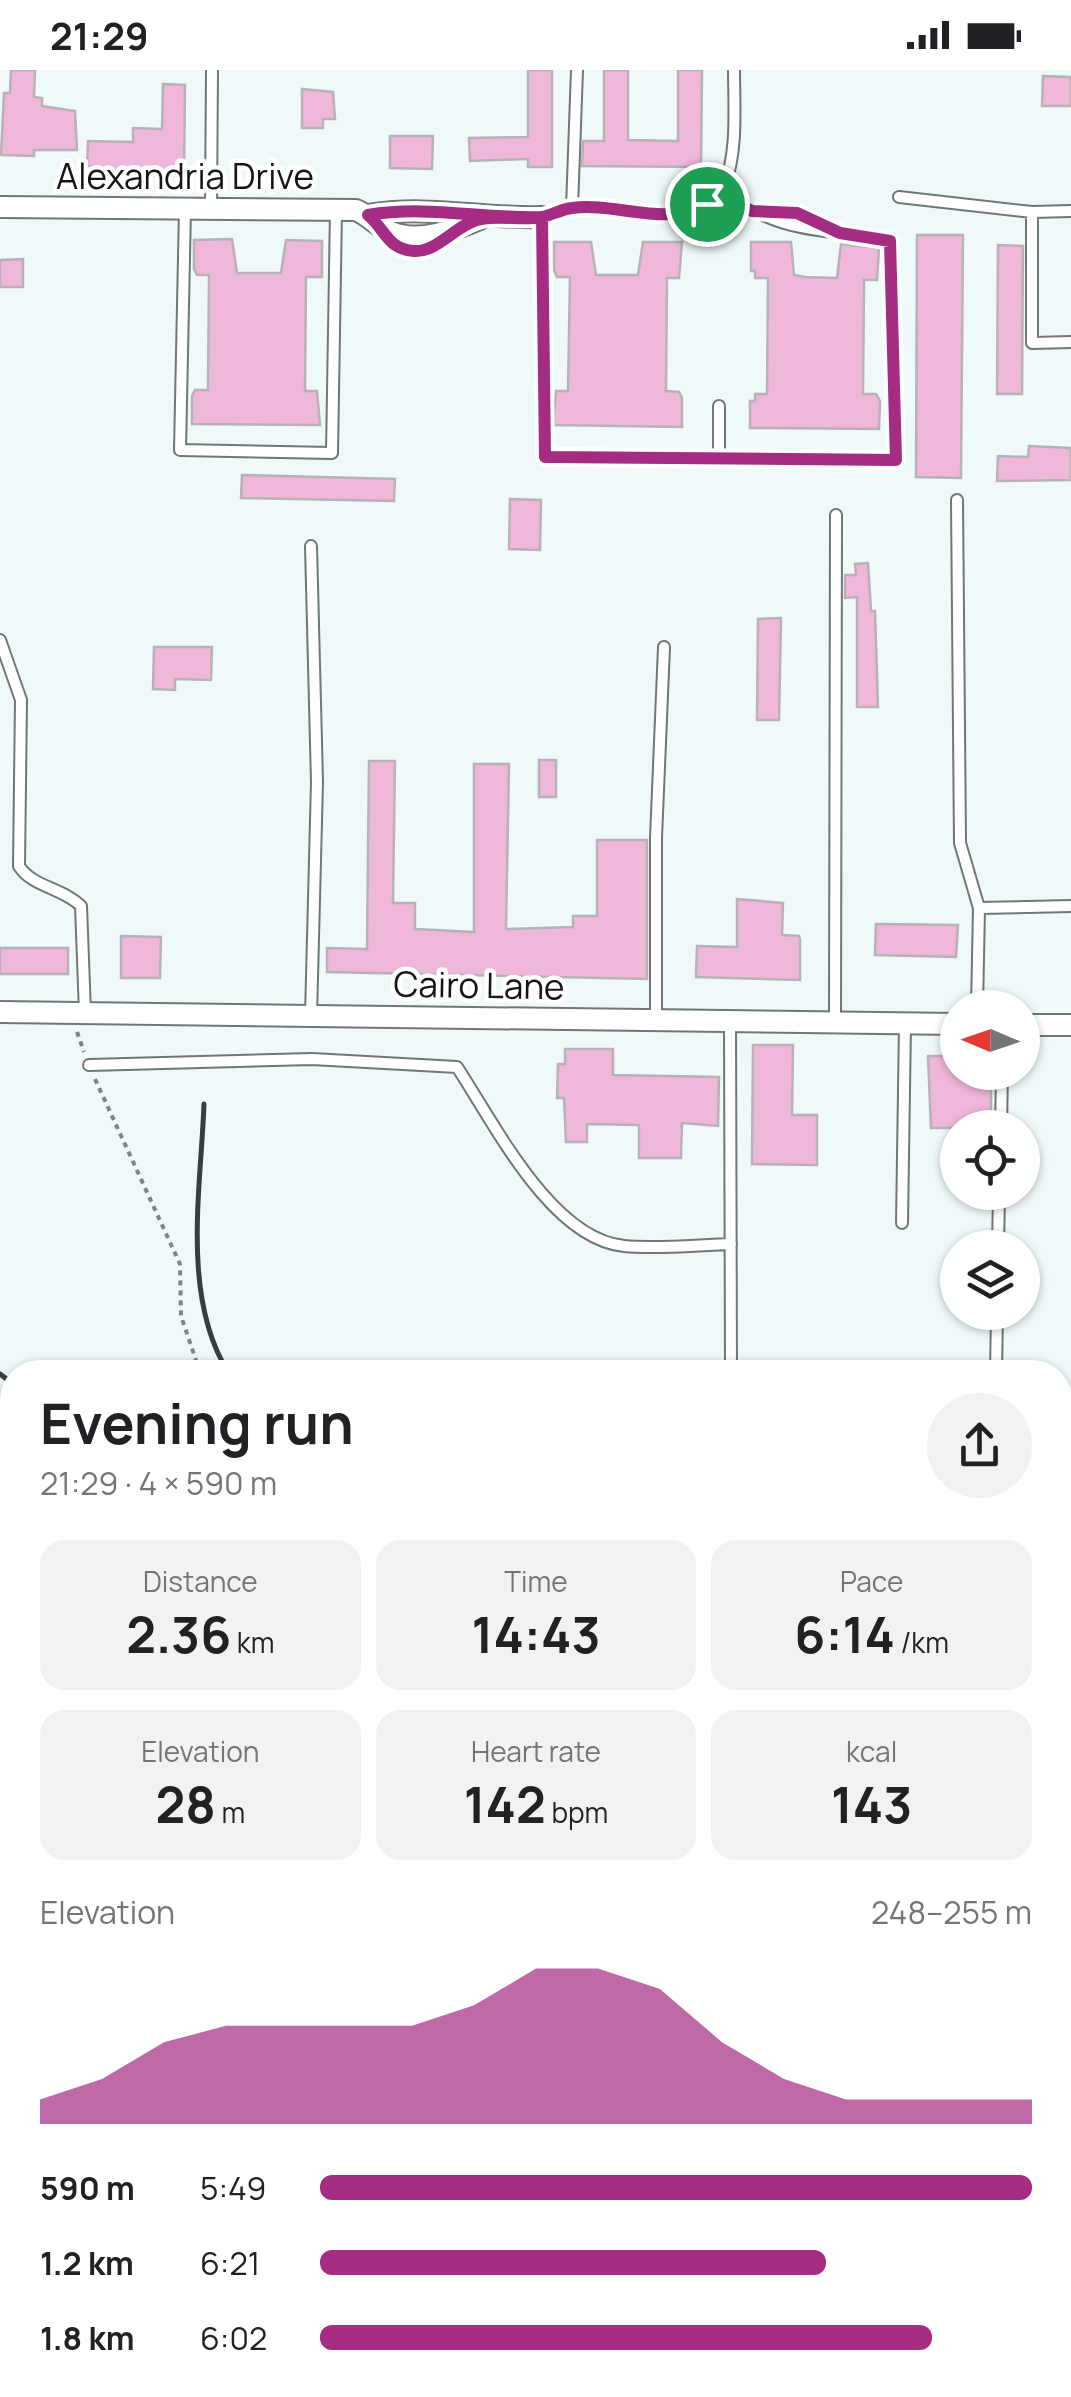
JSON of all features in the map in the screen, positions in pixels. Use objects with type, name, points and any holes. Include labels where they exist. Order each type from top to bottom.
[{"type":"street","name":"Alexandria Drive","points":[[0,207],[336,210],[372,218],[409,208],[457,211],[480,219]]},
{"type":"street","name":"Alexandria Drive","points":[[372,218],[386,230],[408,236],[450,230],[480,219],[542,217]]},
{"type":"street","name":"Cairo Lane","points":[[0,1012],[940,1024]]},
{"type":"street","points":[[1040,1024],[1071,1025]]},
{"type":"lane","points":[[211,209],[212,70]]},
{"type":"lane","points":[[572,208],[577,70]]},
{"type":"lane","points":[[718,193],[786,228],[890,241],[896,460],[545,457],[542,217],[572,208],[688,215],[718,193],[724,188],[734,126],[734,70]]},
{"type":"lane","points":[[899,198],[1032,212],[1071,211]]},
{"type":"lane","points":[[185,209],[180,450],[332,453],[336,210]]},
{"type":"lane","points":[[1032,212],[1032,343],[1071,342]]},
{"type":"lane","points":[[719,406],[719,458]]},
{"type":"lane","points":[[957,500],[960,843],[978,908],[977,990]]},
{"type":"lane","points":[[836,515],[836,1022]]},
{"type":"lane","points":[[311,546],[317,782],[311,1016]]},
{"type":"lane","points":[[0,640],[21,700],[20,866],[24,875],[69,894],[81,906],[79,1013]]},
{"type":"lane","points":[[656,1020],[656,838],[664,646]]},
{"type":"lane","points":[[978,908],[1071,906]]},
{"type":"lane","points":[[730,1021],[732,1360]]},
{"type":"lane","points":[[902,1222],[905,1023]]},
{"type":"lane","points":[[89,1066],[312,1059],[457,1067],[524,1169],[574,1229],[621,1246],[731,1244]]},
{"type":"lane","points":[[996,1360],[997,1330]]},
{"type":"path","points":[[79,1013],[89,1066],[180,1264],[181,1316],[196,1360]]},
{"type":"building","points":[[11,70],[35,70],[34,97],[42,98],[42,106],[75,111],[77,150],[34,150],[34,156],[1,155],[4,93],[10,93]]},
{"type":"building","points":[[528,70],[552,70],[552,167],[528,167],[528,159],[470,161],[469,138],[528,137]]},
{"type":"building","points":[[604,70],[628,70],[628,140],[678,141],[678,70],[702,70],[701,167],[582,166],[583,141],[604,141]]},
{"type":"building","points":[[1043,76],[1071,77],[1071,106],[1042,106]]},
{"type":"building","points":[[163,84],[185,85],[184,175],[132,177],[101,173],[102,167],[87,166],[88,141],[133,142],[133,128],[162,129]]},
{"type":"building","points":[[302,89],[333,92],[335,119],[323,119],[323,128],[302,128]]},
{"type":"building","points":[[390,136],[433,136],[432,169],[390,168]]},
{"type":"building","points":[[917,235],[963,235],[961,478],[916,477]]},
{"type":"building","points":[[232,239],[237,273],[281,273],[286,240],[322,241],[322,277],[306,277],[305,391],[317,391],[320,425],[192,424],[192,396],[195,390],[208,390],[209,275],[197,275],[194,269],[194,240]]},
{"type":"building","points":[[554,242],[591,242],[596,275],[638,275],[643,242],[682,242],[679,278],[667,278],[666,391],[679,392],[682,398],[682,427],[553,425],[556,391],[568,391],[570,277],[557,277]]},
{"type":"building","points":[[751,242],[791,242],[794,275],[805,277],[837,278],[841,244],[879,248],[877,280],[864,280],[863,394],[876,394],[880,401],[879,429],[750,428],[750,401],[755,401],[755,394],[767,394],[768,278],[755,278],[755,271],[751,271]]},
{"type":"building","points":[[998,245],[1023,246],[1022,394],[997,394]]},
{"type":"building","points":[[23,259],[23,287],[0,287],[0,260]]},
{"type":"building","points":[[1029,446],[1071,448],[1071,480],[997,481],[998,456],[1028,457]]},
{"type":"building","points":[[242,475],[395,479],[394,501],[241,498]]},
{"type":"building","points":[[510,499],[541,500],[540,550],[509,549]]},
{"type":"building","points":[[868,563],[871,611],[875,611],[878,707],[857,707],[857,597],[845,598],[845,575],[856,575],[855,564]]},
{"type":"building","points":[[781,618],[779,720],[757,720],[758,619]]},
{"type":"building","points":[[154,647],[212,647],[211,680],[175,679],[175,690],[153,689]]},
{"type":"building","points":[[539,760],[556,760],[556,797],[539,797]]},
{"type":"building","points":[[369,761],[395,761],[393,903],[415,903],[415,929],[474,932],[474,764],[509,764],[506,929],[573,927],[573,916],[597,916],[597,840],[647,840],[647,979],[327,972],[327,948],[367,949]]},
{"type":"building","points":[[737,899],[783,903],[782,935],[799,936],[800,940],[800,980],[696,977],[697,946],[737,947]]},
{"type":"building","points":[[876,924],[958,925],[956,957],[875,955]]},
{"type":"building","points":[[121,936],[161,937],[160,978],[121,978]]},
{"type":"building","points":[[0,948],[68,948],[68,974],[0,974]]},
{"type":"building","points":[[753,1045],[793,1045],[792,1115],[817,1115],[817,1165],[752,1164]]},
{"type":"building","points":[[565,1049],[613,1049],[613,1075],[719,1077],[718,1126],[682,1123],[681,1158],[639,1158],[639,1125],[587,1124],[587,1142],[566,1142],[564,1098],[557,1098],[558,1064],[565,1064]]},
{"type":"building","points":[[928,1056],[940,1056],[940,1090],[991,1090],[991,1110],[940,1110],[940,1128],[931,1128]]},
{"type":"railway","points":[[204,1104],[198,1206],[199,1276],[204,1310],[222,1360]]},
{"type":"route","points":[[707,204],[688,215],[572,208],[542,217],[480,219],[450,230],[428,250],[418,252],[399,249],[386,240],[368,215],[409,208],[457,211],[480,219],[542,217],[545,457],[896,460],[890,241],[840,233],[797,213],[752,211],[718,193],[707,204]]}]
